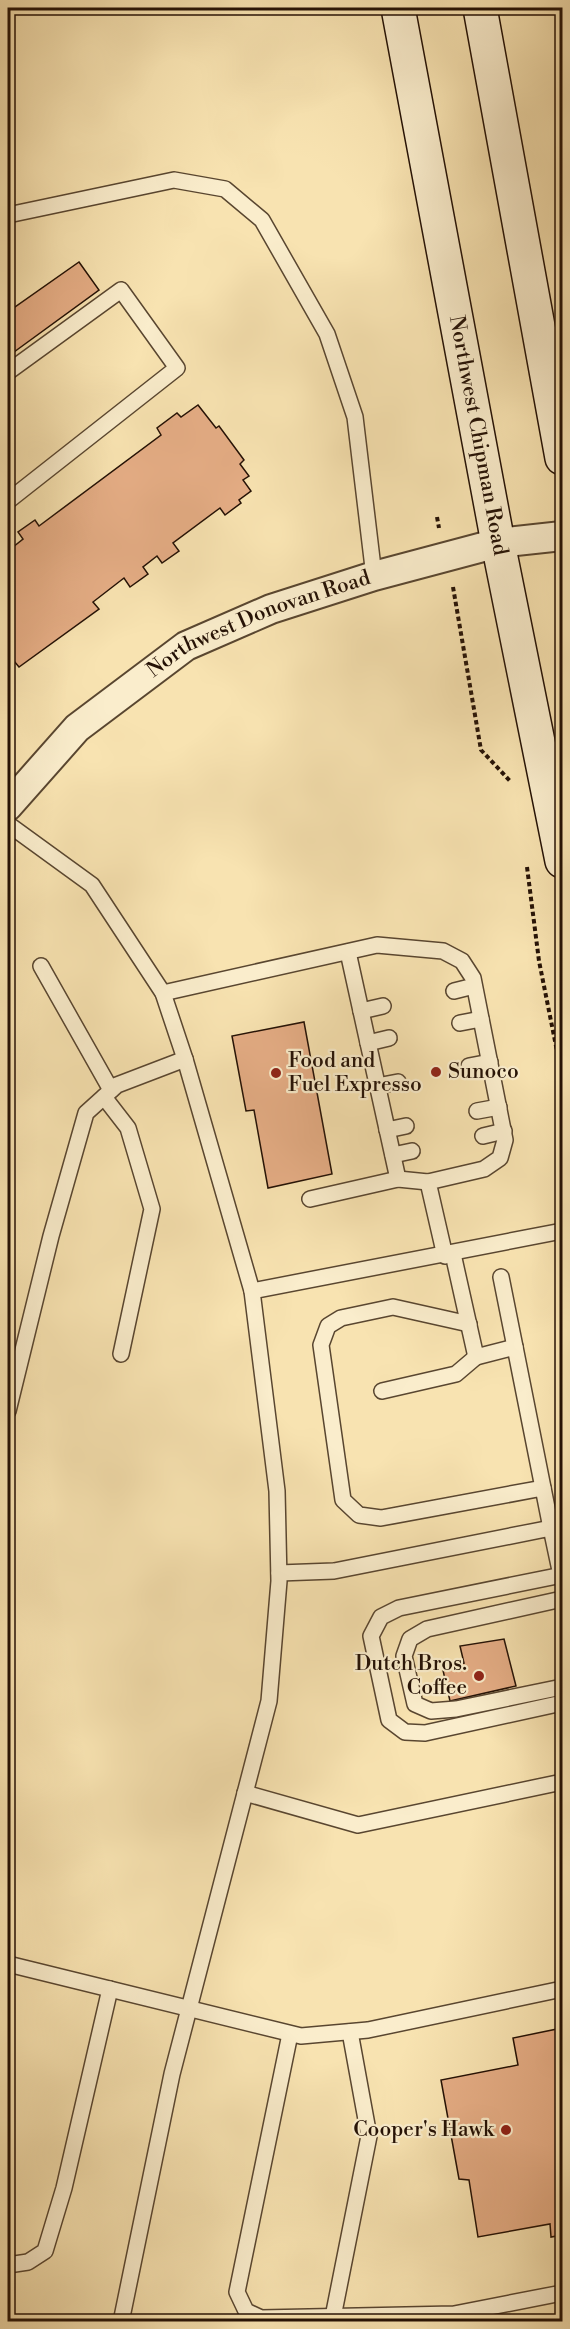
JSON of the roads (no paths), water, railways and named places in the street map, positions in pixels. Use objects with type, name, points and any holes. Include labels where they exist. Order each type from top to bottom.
[{"type":"main road","name":"Northwest Chipman Road","points":[[398,8],[498,543],[562,861]]},
{"type":"main road","points":[[480,8],[562,458]]},
{"type":"street","name":"Northwest Donovan Road","points":[[8,806],[77,728],[186,646],[271,609],[374,576],[498,543],[562,536]]},
{"type":"lane","points":[[8,215],[174,180],[225,189],[262,220],[327,334],[356,417],[374,576]]},
{"type":"lane","points":[[8,372],[121,290],[177,368],[8,501]]},
{"type":"lane","points":[[8,824],[92,885],[163,993],[185,1059],[252,1291],[277,1491],[279,1573],[269,1701],[172,2074],[121,2322]]},
{"type":"lane","points":[[163,993],[377,945],[443,951],[462,961],[473,978],[504,1131],[505,1140],[500,1158],[484,1169],[429,1182],[398,1179],[310,1199]]},
{"type":"lane","points":[[348,952],[398,1179]]},
{"type":"lane","points":[[41,966],[128,1128],[152,1209],[121,1354]]},
{"type":"lane","points":[[454,991],[474,986]]},
{"type":"lane","points":[[361,1011],[383,1006]]},
{"type":"lane","points":[[460,1023],[480,1018]]},
{"type":"lane","points":[[368,1043],[389,1038]]},
{"type":"lane","points":[[8,1411],[51,1236],[86,1113],[117,1085],[185,1059]]},
{"type":"lane","points":[[469,1066],[490,1062]]},
{"type":"lane","points":[[377,1086],[398,1082]]},
{"type":"lane","points":[[477,1112],[499,1107]]},
{"type":"lane","points":[[387,1130],[406,1126]]},
{"type":"lane","points":[[483,1136],[504,1131]]},
{"type":"lane","points":[[393,1155],[412,1151]]},
{"type":"lane","points":[[429,1182],[476,1357]]},
{"type":"lane","points":[[252,1291],[449,1255],[562,1231]]},
{"type":"lane","points":[[501,1277],[562,1578],[399,1608],[381,1617],[371,1636],[389,1720],[405,1732],[425,1733],[562,1703]]},
{"type":"lane","points":[[469,1324],[393,1307],[341,1318],[328,1326],[321,1346],[343,1500],[359,1515],[381,1518],[543,1488]]},
{"type":"lane","points":[[382,1391],[456,1374],[476,1357],[515,1347]]},
{"type":"lane","points":[[279,1573],[334,1571],[551,1528]]},
{"type":"lane","points":[[562,1599],[427,1629],[410,1639],[404,1656],[415,1704],[431,1711],[456,1709],[562,1687]]},
{"type":"lane","points":[[245,1793],[358,1826],[562,1782]]},
{"type":"lane","points":[[8,1964],[301,2037],[368,2030],[562,1989]]},
{"type":"lane","points":[[8,2265],[28,2262],[45,2251],[64,2188],[110,1989]]},
{"type":"lane","points":[[333,2316],[369,2136],[350,2032]]},
{"type":"lane","points":[[290,2034],[237,2292],[246,2311],[261,2318],[454,2314],[562,2293]]},
{"type":"place","name":"Sunoco","points":[[436,1072]]},
{"type":"place","name":"Food and Fuel Expresso","points":[[276,1073]]},
{"type":"place","name":"Dutch Bros. Coffee","points":[[479,1676]]},
{"type":"place","name":"Cooper's Hawk","points":[[506,2130]]}]
